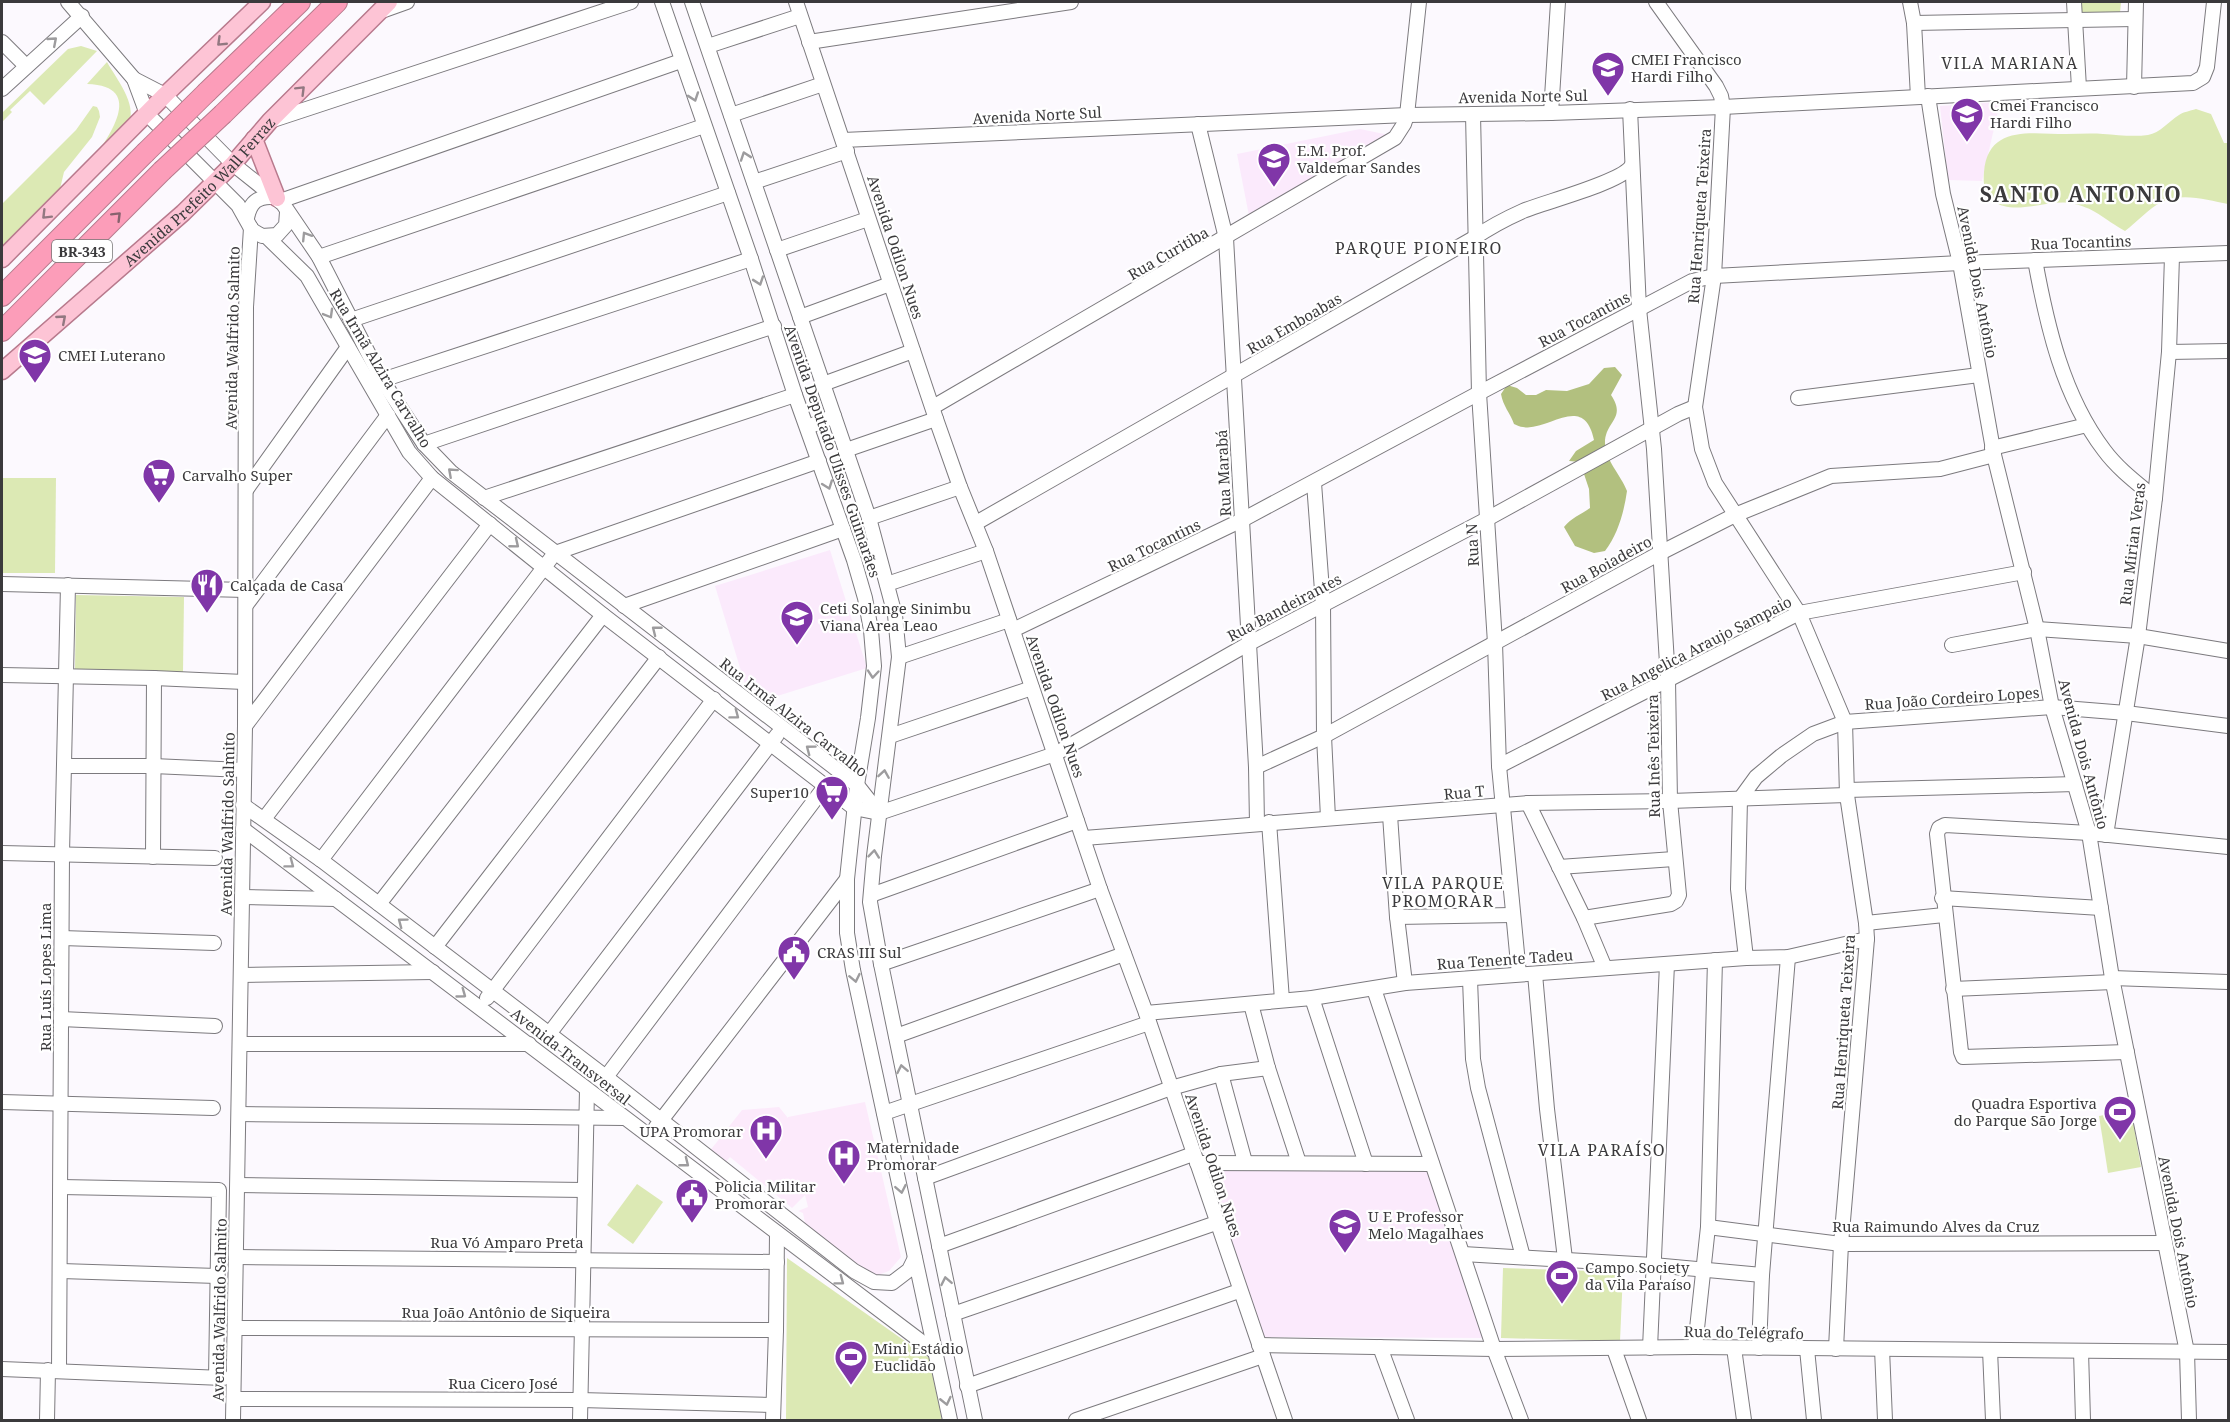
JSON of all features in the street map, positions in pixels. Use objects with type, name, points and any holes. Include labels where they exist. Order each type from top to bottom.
[{"type":"highway","name":"BR-343","points":[[2,296],[300,2]]},
{"type":"highway","name":"BR-343","points":[[2,332],[162,171],[337,2]]},
{"type":"main road","points":[[2,259],[165,95],[262,2]]},
{"type":"main road","name":"Avenida Prefeito Wall Ferraz","points":[[2,371],[183,213],[383,7]]},
{"type":"main road","points":[[254,139],[279,202]]},
{"type":"street","name":"Rua Irmã Alzira Carvalho","points":[[68,2],[134,79],[147,114],[238,205],[258,234],[267,237],[307,276],[409,452],[432,478],[603,615],[854,808],[879,813]]},
{"type":"street","points":[[383,7],[407,2]]},
{"type":"street","points":[[270,121],[631,2]]},
{"type":"street","name":"Avenida Deputado Ulisses Guimarães","points":[[662,2],[752,259],[795,395],[808,427],[865,598],[874,666],[868,718],[856,785],[847,879],[847,933],[950,1420]]},
{"type":"street","name":"Avenida Deputado Ulisses Guimarães","points":[[692,2],[869,518],[895,615],[899,657],[871,895],[881,964],[975,1420]]},
{"type":"street","name":"Avenida Odilon Nues","points":[[796,2],[913,351],[960,487],[986,551],[1100,889],[1148,1018],[1239,1291],[1285,1420]]},
{"type":"street","points":[[809,42],[1071,2]]},
{"type":"street","points":[[1407,115],[1419,2]]},
{"type":"street","points":[[1551,113],[1558,2]]},
{"type":"street","name":"Rua Henriqueta Teixeira","points":[[1656,2],[1716,86],[1723,107],[1714,276],[1695,407],[1702,449],[1715,483],[1799,613],[1845,722],[1847,793],[1867,939],[1841,1244],[1836,1349]]},
{"type":"street","name":"Avenida Dois Antônio","points":[[1910,2],[1923,97],[1960,263],[1993,452],[2024,572],[2052,707],[2090,833],[2113,980],[2187,1352],[2189,1420]]},
{"type":"street","points":[[2074,2],[2079,88]]},
{"type":"street","points":[[2134,87],[2136,2]]},
{"type":"street","name":"Avenida Norte Sul","points":[[754,182],[845,145],[1198,124],[1407,115],[1723,107],[2193,83],[2203,77],[2206,67],[2214,2]]},
{"type":"street","points":[[2,89],[25,65],[82,16]]},
{"type":"street","points":[[708,46],[800,16]]},
{"type":"street","points":[[1914,23],[2135,19]]},
{"type":"street","points":[[2,42],[25,65]]},
{"type":"street","points":[[249,223],[253,203],[258,198],[279,202],[681,61]]},
{"type":"street","name":"Rua Irmã Alzira Carvalho","points":[[134,79],[165,95],[233,164],[279,202],[297,221],[319,258],[382,380],[424,444],[451,472],[856,785],[879,813]]},
{"type":"street","points":[[731,115],[823,84]]},
{"type":"street","points":[[1630,109],[1632,165]]},
{"type":"street","name":"Rua N","points":[[1473,114],[1479,393],[1495,644],[1499,766],[1519,974]]},
{"type":"street","name":"Rua Curitiba","points":[[846,450],[935,414],[1395,138],[1407,115]]},
{"type":"street","name":"Rua Marabá","points":[[1198,124],[1226,238],[1256,767],[1282,1000]]},
{"type":"street","points":[[319,258],[704,126]]},
{"type":"street","name":"Rua Emboabas","points":[[976,523],[1234,377],[1493,225],[1524,211],[1611,181],[1632,165]]},
{"type":"street","name":"Rua Inês Teixeira","points":[[1584,918],[1671,904],[1679,895],[1670,801],[1668,680],[1660,553],[1652,429],[1639,309],[1632,165]]},
{"type":"street","points":[[351,320],[728,192]]},
{"type":"street","points":[[267,237],[282,231],[287,222],[279,202]]},
{"type":"street","points":[[777,250],[868,219]]},
{"type":"street","name":"Avenida Walfrido Salmito","points":[[233,1420],[242,975],[246,308],[249,223]]},
{"type":"street","name":"Rua Tocantins","points":[[899,657],[1011,625],[1242,520],[1692,282],[1714,276],[1960,263],[2229,253]]},
{"type":"street","name":"Rua Mirian Veras","points":[[2106,835],[2138,636],[2155,498],[2169,352],[2172,256]]},
{"type":"street","points":[[382,380],[752,259]]},
{"type":"street","points":[[2035,260],[2045,316],[2057,358],[2087,424],[2105,451],[2155,498]]},
{"type":"street","points":[[800,317],[890,284]]},
{"type":"street","points":[[424,444],[774,326]]},
{"type":"street","points":[[246,490],[348,347]]},
{"type":"street","points":[[823,384],[913,351]]},
{"type":"street","points":[[2169,352],[2229,351]]},
{"type":"street","points":[[1798,398],[1979,375]]},
{"type":"street","points":[[484,498],[795,395]]},
{"type":"street","name":"Rua Bandeirantes","points":[[879,813],[1055,754],[1248,644],[1695,407]]},
{"type":"street","points":[[246,606],[388,415]]},
{"type":"street","points":[[808,427],[834,416]]},
{"type":"street","name":"Rua Boiadeiro","points":[[1256,767],[1324,736],[1660,553],[1735,515],[1831,476],[1940,469],[2087,424]]},
{"type":"street","points":[[321,860],[555,553],[819,461]]},
{"type":"street","points":[[245,726],[432,478]]},
{"type":"street","points":[[1314,483],[1323,604],[1324,736],[1328,818]]},
{"type":"street","points":[[869,518],[960,487]]},
{"type":"street","points":[[264,819],[490,524]]},
{"type":"street","points":[[624,606],[843,529]]},
{"type":"street","points":[[887,584],[986,551]]},
{"type":"street","name":"Rua Angelica Araujo Sampaio","points":[[1499,766],[1799,613],[2024,572]]},
{"type":"street","points":[[2,584],[246,590]]},
{"type":"street","name":"Rua Luís Lopes Lima","points":[[47,1420],[54,1370],[61,1270],[62,854],[68,585]]},
{"type":"street","points":[[379,904],[603,615]]},
{"type":"street","points":[[1952,645],[2037,629],[2138,636],[2229,651]]},
{"type":"street","points":[[435,947],[659,657]]},
{"type":"street","points":[[2,675],[243,682]]},
{"type":"street","points":[[153,857],[154,678]]},
{"type":"street","points":[[890,736],[1032,688]]},
{"type":"street","points":[[480,1007],[714,699]]},
{"type":"street","name":"Rua João Cordeiro Lopes","points":[[1740,799],[1756,777],[1781,756],[1813,734],[1845,722],[2052,707],[2126,713],[2229,726]]},
{"type":"street","points":[[549,1034],[782,728]]},
{"type":"street","points":[[64,766],[153,766],[243,770]]},
{"type":"street","name":"Rua T","points":[[1084,838],[1528,803],[1740,799],[2075,784]]},
{"type":"street","points":[[606,1077],[826,785]]},
{"type":"street","points":[[1740,799],[1738,889],[1746,958]]},
{"type":"street","points":[[1528,803],[1584,918],[1605,968]]},
{"type":"street","name":"Avenida Transversal","points":[[243,805],[379,904],[864,1277],[874,1282],[892,1283],[909,1270],[915,1258]]},
{"type":"street","points":[[1390,815],[1396,917],[1405,983]]},
{"type":"street","points":[[871,895],[1077,821]]},
{"type":"street","points":[[2127,1052],[1963,1057],[1936,834],[1939,828],[1945,825],[2090,833],[2229,847]]},
{"type":"street","name":"Avenida Transversal","points":[[243,829],[935,1353]]},
{"type":"street","points":[[2,853],[215,858]]},
{"type":"street","points":[[1559,867],[1674,859]]},
{"type":"street","points":[[650,1136],[847,879]]},
{"type":"street","points":[[881,964],[1100,889]]},
{"type":"street","points":[[242,897],[336,899]]},
{"type":"street","points":[[1942,898],[2101,908]]},
{"type":"street","points":[[1396,917],[1512,915]]},
{"type":"street","points":[[1866,923],[1944,915]]},
{"type":"street","points":[[62,938],[214,943]]},
{"type":"street","name":"Rua Tenente Tadeu","points":[[884,1113],[1148,1018],[1312,998],[1405,983],[1715,960],[1788,957],[1867,939]]},
{"type":"street","points":[[896,1036],[1124,954]]},
{"type":"street","points":[[1759,1348],[1762,1275],[1788,957]]},
{"type":"street","points":[[1695,1347],[1708,1227],[1715,960]]},
{"type":"street","points":[[1650,1348],[1667,964]]},
{"type":"street","points":[[242,975],[433,972]]},
{"type":"street","points":[[1535,974],[1547,1109],[1565,1259]]},
{"type":"street","points":[[1470,979],[1472,1048],[1478,1088],[1523,1257]]},
{"type":"street","points":[[1953,989],[2113,980],[2229,982]]},
{"type":"street","points":[[1374,989],[1494,1349],[1521,1420]]},
{"type":"street","points":[[1312,998],[1365,1164]]},
{"type":"street","points":[[1251,1004],[1268,1068],[1299,1163]]},
{"type":"street","points":[[61,1019],[215,1026]]},
{"type":"street","points":[[240,1044],[529,1044]]},
{"type":"street","points":[[925,1178],[1171,1088],[1221,1074],[1268,1068]]},
{"type":"street","points":[[1221,1074],[1245,1162]]},
{"type":"street","points":[[580,1420],[587,1090]]},
{"type":"street","points":[[2,1102],[213,1108]]},
{"type":"street","points":[[239,1114],[624,1118]]},
{"type":"street","points":[[896,1163],[920,1156]]},
{"type":"street","points":[[939,1246],[1195,1159],[1245,1162],[1432,1164]]},
{"type":"street","points":[[238,1185],[584,1190]]},
{"type":"street","points":[[61,1187],[219,1190],[216,1378]]},
{"type":"street","points":[[953,1314],[1216,1223]]},
{"type":"street","name":"Rua Raimundo Alves da Cruz","points":[[1708,1227],[1841,1244],[2165,1243]]},
{"type":"street","points":[[773,1420],[777,1233]]},
{"type":"street","points":[[1463,1254],[1653,1265],[1762,1275]]},
{"type":"street","name":"Rua Vó Amparo Preta","points":[[237,1257],[777,1262]]},
{"type":"street","points":[[61,1270],[217,1276]]},
{"type":"street","points":[[967,1386],[1239,1291]]},
{"type":"street","name":"Rua João Antônio de Siqueira","points":[[236,1328],[776,1330]]},
{"type":"street","points":[[1380,1347],[1407,1420]]},
{"type":"street","name":"Rua do Telégrafo","points":[[1076,1420],[1261,1351],[1380,1347],[1614,1349],[1695,1347],[2229,1352]]},
{"type":"street","points":[[1734,1348],[1744,1420]]},
{"type":"street","points":[[1614,1349],[1640,1420]]},
{"type":"street","points":[[1807,1349],[1814,1420]]},
{"type":"street","points":[[1882,1349],[1885,1420]]},
{"type":"street","points":[[1990,1350],[1993,1420]]},
{"type":"street","points":[[2080,1352],[2083,1420]]},
{"type":"street","points":[[2,1369],[234,1379]]},
{"type":"street","name":"Rua Cicero José","points":[[234,1399],[580,1400],[773,1405]]},
{"type":"shaded area","name":"Cmei Francisco Hardi Filho","points":[[2000,102],[1982,181],[1948,180],[1940,106]]},
{"type":"shaded area","name":"E.M. Prof. Valdemar Sandes","points":[[1360,129],[1389,135],[1250,221],[1237,154]]},
{"type":"shaded area","name":"Ceti Solange Sinimbu Viana Area Leao","points":[[830,550],[867,668],[758,702],[749,697],[715,586]]},
{"type":"shaded area","name":"Maternidade Promorar","points":[[865,1102],[901,1257],[889,1271],[875,1276],[806,1228],[803,1213],[798,1211],[808,1207],[805,1195],[792,1208],[730,1157],[724,1164],[709,1152],[742,1110],[779,1107],[788,1118]]},
{"type":"shaded area","name":"U E Professor Melo Magalhaes","points":[[1206,1170],[1428,1171],[1483,1338],[1262,1337]]},
{"type":"green space","points":[[2075,2],[2121,2],[2120,13],[2076,12]]},
{"type":"green space","points":[[81,46],[97,51],[44,105],[30,91],[10,110],[12,112],[2,122],[2,113],[68,49]]},
{"type":"green space","points":[[107,62],[125,92],[131,116],[129,124],[90,164],[113,128],[118,115],[119,104],[116,94],[105,87],[87,84]]},
{"type":"green space","points":[[93,106],[97,107],[100,117],[92,137],[64,172],[59,193],[2,251],[2,204],[76,130]]},
{"type":"green space","points":[[2196,109],[2211,114],[2224,143],[2228,143],[2228,204],[2186,197],[2170,199],[2152,208],[2125,231],[2092,210],[2078,205],[2060,203],[2010,207],[1993,201],[1986,192],[1984,172],[1987,157],[1994,146],[2003,139],[2026,133],[2148,135],[2181,114]]},
{"type":"green space","points":[[1615,367],[1622,375],[1611,395],[1617,410],[1605,443],[1610,461],[1627,491],[1614,537],[1605,551],[1594,553],[1575,546],[1564,527],[1590,508],[1589,489],[1580,462],[1569,461],[1576,451],[1594,440],[1589,426],[1582,418],[1574,416],[1533,427],[1514,424],[1501,394],[1507,385],[1517,388],[1526,395],[1536,395],[1546,390],[1567,391],[1589,384],[1604,368]]},
{"type":"green space","points":[[2,478],[56,478],[55,573],[2,573]]},
{"type":"green space","points":[[76,595],[184,597],[183,672],[75,670]]},
{"type":"green space","name":"Quadra Esportiva do Parque São Jorge","points":[[2131,1110],[2141,1167],[2108,1173],[2099,1116]]},
{"type":"green space","points":[[637,1184],[663,1202],[633,1244],[607,1225]]},
{"type":"green space","points":[[787,1258],[929,1358],[942,1420],[786,1420]]},
{"type":"green space","name":"Campo Society da Vila Paraíso","points":[[1503,1268],[1623,1272],[1620,1341],[1501,1338]]},
{"type":"place","name":"CMEI Francisco Hardi Filho","points":[[1608,97]]},
{"type":"place","name":"Cmei Francisco Hardi Filho","points":[[1967,143]]},
{"type":"place","name":"E.M. Prof. Valdemar Sandes","points":[[1274,188]]},
{"type":"place","name":"CMEI Luterano","points":[[35,384]]},
{"type":"place","name":"Carvalho Super","points":[[159,504]]},
{"type":"place","name":"Calçada de Casa","points":[[207,614]]},
{"type":"place","name":"Ceti Solange Sinimbu Viana Area Leao","points":[[797,646]]},
{"type":"place","name":"Super10","points":[[832,821]]},
{"type":"place","name":"CRAS III Sul","points":[[794,981]]},
{"type":"place","name":"Quadra Esportiva do Parque São Jorge","points":[[2120,1141]]},
{"type":"place","name":"UPA Promorar","points":[[766,1160]]},
{"type":"place","name":"Maternidade Promorar","points":[[844,1185]]},
{"type":"place","name":"Policia Militar Promorar","points":[[692,1224]]},
{"type":"place","name":"U E Professor Melo Magalhaes","points":[[1345,1254]]},
{"type":"place","name":"Campo Society da Vila Paraíso","points":[[1562,1305]]},
{"type":"place","name":"Mini Estádio Euclidão","points":[[851,1386]]},
{"type":"district","name":"VILA MARIANA","points":[[2010,63]]},
{"type":"district","name":"SANTO ANTONIO","points":[[2081,194]]},
{"type":"district","name":"PARQUE PIONEIRO","points":[[1419,248]]},
{"type":"district","name":"VILA PARQUE PROMORAR","points":[[1443,892]]},
{"type":"district","name":"VILA PARAÍSO","points":[[1602,1150]]}]
